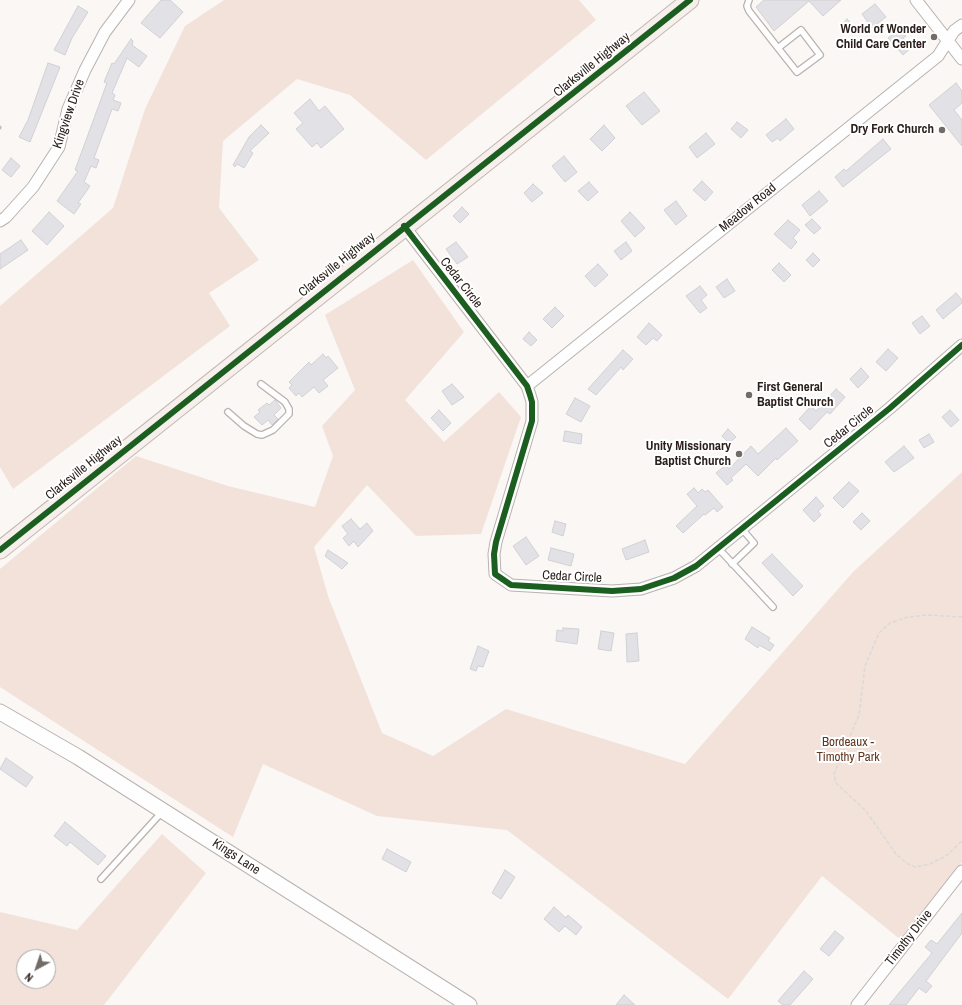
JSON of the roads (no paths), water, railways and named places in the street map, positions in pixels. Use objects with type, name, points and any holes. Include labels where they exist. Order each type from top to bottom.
[{"type":"main road","name":"Clarksville Highway","points":[[0,550],[404,226],[690,0]]},
{"type":"street","name":"Kingview Drive","points":[[0,221],[6,217],[33,187],[59,147],[68,109],[85,70],[104,32],[129,0]]},
{"type":"street","points":[[916,0],[962,59]]},
{"type":"street","name":"Meadow Road","points":[[527,386],[938,56],[954,31],[962,24]]},
{"type":"street","name":"Cedar Circle","points":[[404,226],[527,386],[532,402],[532,422],[496,542],[494,554],[495,574],[511,585],[612,591],[642,589],[674,578],[696,566],[742,529],[890,408],[962,345]]},
{"type":"street","name":"Kings Lane","points":[[0,712],[78,757],[163,810],[469,1005]]},
{"type":"street","name":"Timothy Drive","points":[[856,1005],[962,871]]},
{"type":"lane","points":[[749,0],[747,6],[749,11],[778,48],[797,72],[820,55],[801,30],[778,48]]},
{"type":"lane","points":[[228,412],[248,429],[257,434],[262,435],[273,430],[289,414],[290,409],[285,402],[261,384]]},
{"type":"lane","points":[[732,564],[754,543],[742,529]]},
{"type":"lane","points":[[718,548],[773,607]]},
{"type":"lane","points":[[101,879],[163,810]]},
{"type":"place","name":"World of Wonder Child Care Center","points":[[934,37]]},
{"type":"place","name":"Dry Fork Church","points":[[942,130]]},
{"type":"place","name":"First General Baptist Church","points":[[749,395]]},
{"type":"place","name":"Unity Missionary Baptist Church","points":[[739,454]]},
{"type":"park label","name":"Bordeaux - Timothy Park","points":[[848,750]]}]
